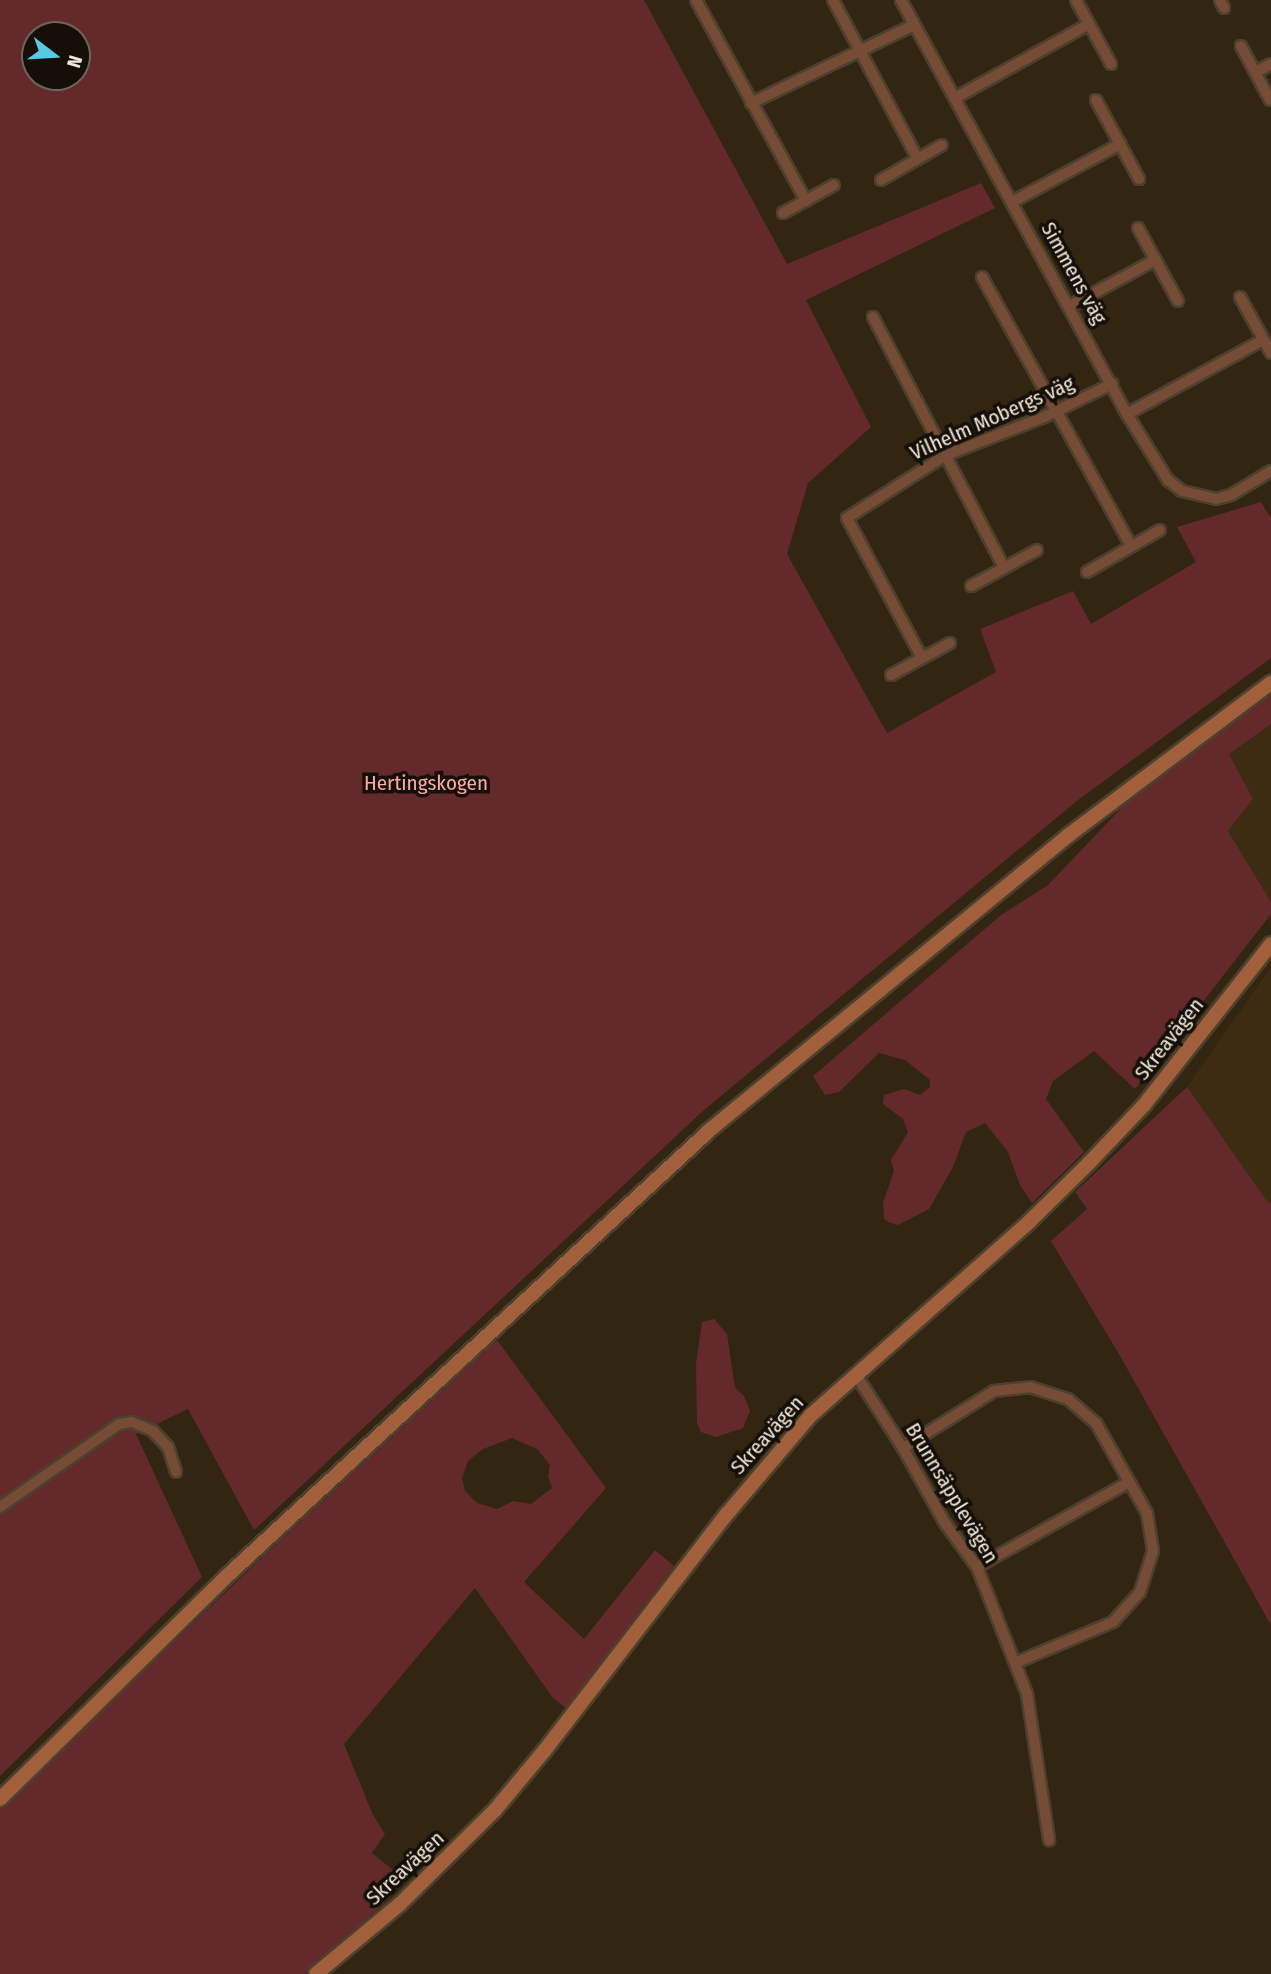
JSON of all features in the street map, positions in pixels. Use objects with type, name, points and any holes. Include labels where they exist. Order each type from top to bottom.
[{"type":"main road","points":[[0,1800],[228,1576],[711,1129],[1069,835],[1271,683]]},
{"type":"main road","name":"Skreavägen","points":[[316,1974],[400,1904],[495,1810],[545,1750],[750,1485],[811,1415],[1029,1222],[1089,1164],[1144,1105],[1271,944]]},
{"type":"street","points":[[696,0],[806,201]]},
{"type":"street","points":[[833,0],[918,159]]},
{"type":"street","name":"Simmens väg","points":[[901,0],[1127,414],[1168,480],[1182,491],[1216,499],[1256,482],[1271,471]]},
{"type":"street","points":[[1076,0],[1111,64]]},
{"type":"street","points":[[954,98],[1089,24]]},
{"type":"street","points":[[751,103],[914,25]]},
{"type":"street","points":[[1241,46],[1270,100]]},
{"type":"street","points":[[1256,72],[1271,64]]},
{"type":"street","points":[[1096,100],[1139,179]]},
{"type":"street","points":[[1012,202],[1120,144]]},
{"type":"street","points":[[881,180],[942,145]]},
{"type":"street","points":[[783,214],[834,186]]},
{"type":"street","points":[[1138,228],[1178,302]]},
{"type":"street","points":[[1070,306],[1155,260]]},
{"type":"street","points":[[982,277],[1059,410],[1131,546]]},
{"type":"street","points":[[1240,297],[1271,353]]},
{"type":"street","points":[[873,317],[1004,568]]},
{"type":"street","points":[[1127,414],[1263,340]]},
{"type":"street","name":"Vilhelm Mobergs väg","points":[[922,658],[847,519],[946,455],[1059,410],[1112,384]]},
{"type":"street","points":[[1087,572],[1160,530]]},
{"type":"street","points":[[971,586],[1037,550]]},
{"type":"street","points":[[891,675],[950,643]]},
{"type":"street","name":"Brunnsäpplevägen","points":[[856,1375],[903,1448],[945,1523],[976,1567],[1027,1694],[1049,1840]]},
{"type":"street","points":[[903,1448],[994,1391],[1030,1387],[1069,1399],[1096,1423],[1147,1513],[1153,1551],[1140,1592],[1113,1622],[1015,1663]]},
{"type":"street","points":[[0,1507],[118,1423],[132,1422],[153,1431],[169,1447],[176,1472]]},
{"type":"street","points":[[976,1567],[1129,1482]]},
{"type":"shaded area","points":[[1271,724],[1271,902],[1228,831],[1253,799],[1229,754]]},
{"type":"shaded area","points":[[1271,967],[1271,1203],[1187,1087]]},
{"type":"green space","name":"Hertingskogen","points":[[0,0],[644,0],[787,264],[981,183],[995,208],[806,300],[871,427],[808,483],[787,554],[887,733],[996,672],[980,629],[1073,591],[1091,624],[1196,562],[1177,527],[1261,502],[1271,518],[1271,658],[1078,800],[704,1110],[254,1530],[188,1409],[136,1434],[202,1577],[0,1776]]},
{"type":"green space","points":[[1271,693],[1271,724],[1229,754],[1253,799],[1228,831],[1271,902],[1271,914],[1135,1089],[1094,1051],[1053,1081],[1046,1099],[1084,1152],[1032,1203],[1020,1185],[1008,1152],[985,1123],[966,1132],[953,1167],[929,1209],[898,1225],[888,1222],[884,1219],[883,1203],[894,1171],[891,1160],[908,1132],[903,1119],[883,1104],[884,1095],[904,1089],[920,1095],[930,1087],[930,1080],[905,1060],[879,1053],[839,1092],[825,1095],[813,1076],[1001,915],[1048,885],[1131,798]]},
{"type":"green space","points":[[1187,1087],[1271,1203],[1271,1625],[1119,1354],[1051,1241],[1087,1209],[1075,1192]]},
{"type":"green space","points":[[714,1319],[727,1334],[735,1388],[744,1396],[750,1411],[743,1428],[716,1437],[701,1432],[697,1423],[696,1364],[702,1322]]},
{"type":"green space","points":[[497,1340],[606,1488],[524,1582],[584,1639],[655,1550],[674,1566],[566,1708],[553,1698],[475,1588],[344,1744],[372,1813],[385,1834],[372,1853],[394,1871],[391,1897],[305,1974],[0,1974],[0,1808],[274,1546]],"holes":[[[512,1438],[537,1449],[550,1465],[548,1476],[552,1488],[531,1504],[513,1501],[497,1509],[477,1503],[465,1491],[462,1478],[468,1461],[483,1449]]]}]
